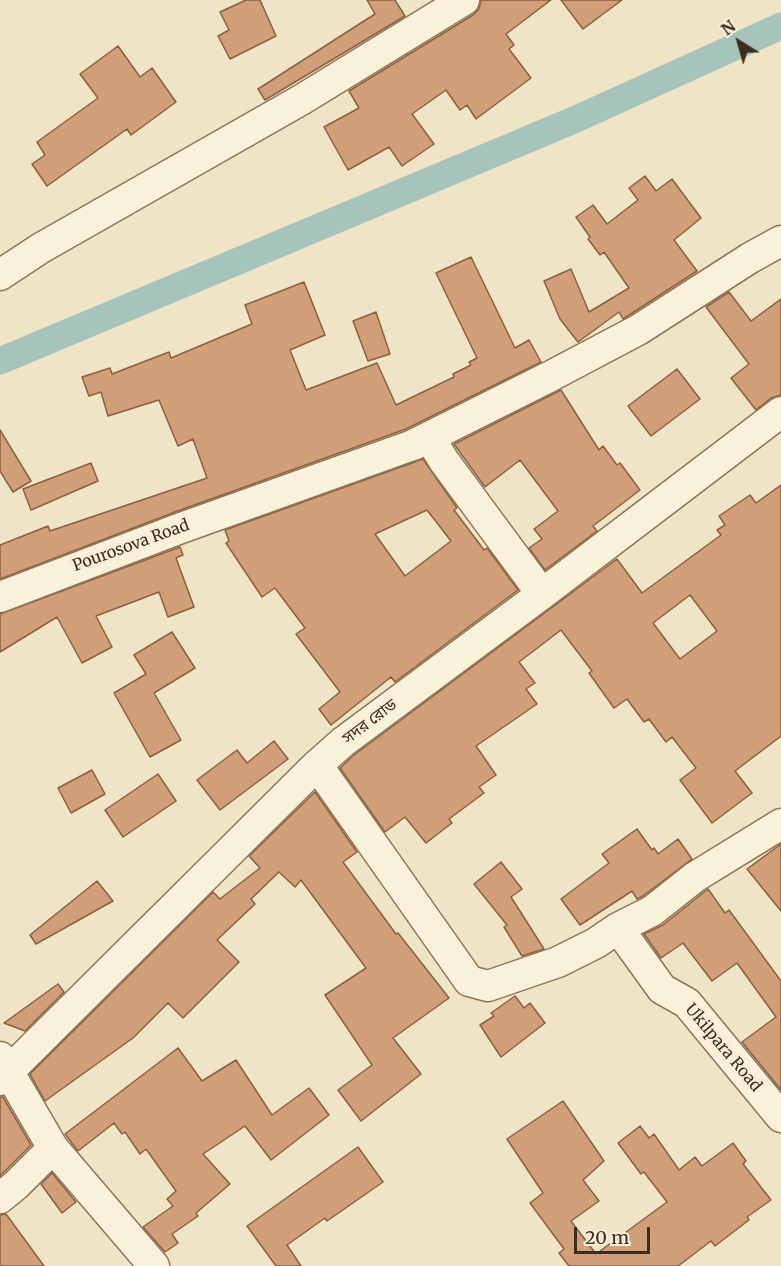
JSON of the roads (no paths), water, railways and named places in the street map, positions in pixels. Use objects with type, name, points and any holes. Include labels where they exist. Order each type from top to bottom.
[{"type":"street","points":[[0,275],[41,248],[301,100],[464,0]]},
{"type":"street","name":"Pourosova Road","points":[[0,597],[69,569],[413,445],[638,330],[750,258],[781,241]]},
{"type":"street","name":"সদর রোড","points":[[3,1070],[343,742],[781,412]]},
{"type":"street","points":[[429,437],[444,461],[542,594]]},
{"type":"street","points":[[317,765],[469,981],[488,986],[558,962],[596,943],[618,928],[652,911],[695,877],[781,824]]},
{"type":"street","name":"Ukilpara Road","points":[[618,928],[662,989],[687,1003],[781,1117]]},
{"type":"street","points":[[3,1070],[53,1148],[154,1266]]},
{"type":"street","points":[[0,1198],[53,1148]]},
{"type":"waterway","points":[[0,361],[574,120],[781,26]]}]
